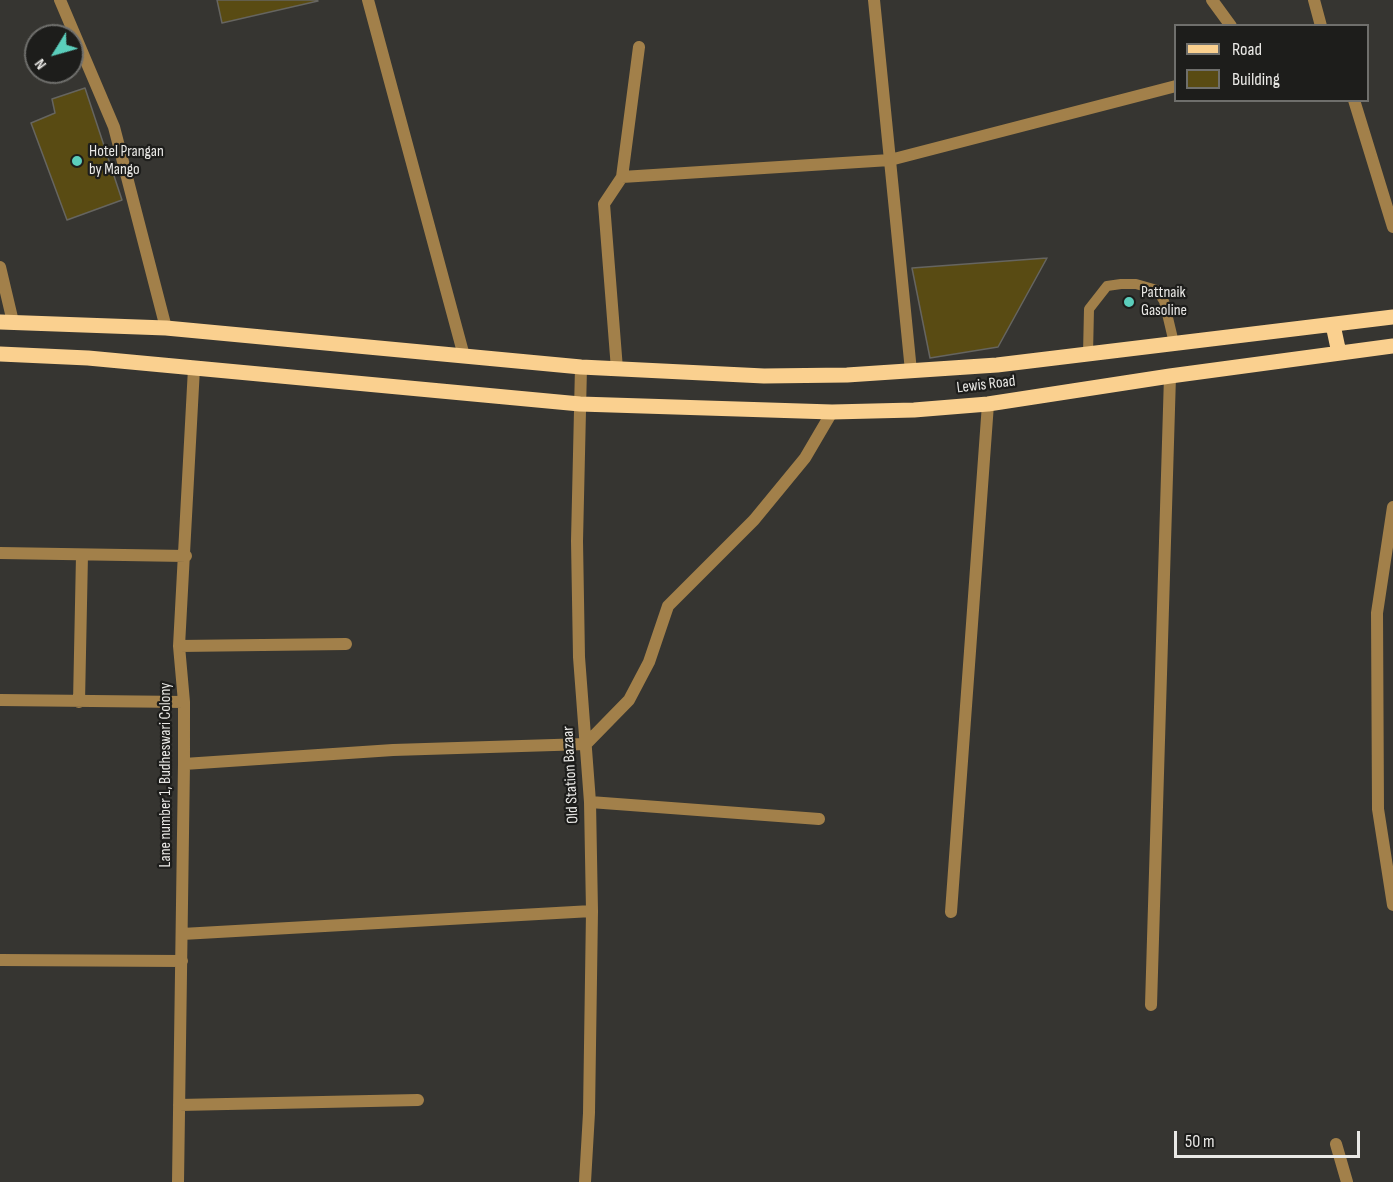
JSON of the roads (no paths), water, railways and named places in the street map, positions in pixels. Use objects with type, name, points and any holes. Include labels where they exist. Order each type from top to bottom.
[{"type":"main road","name":"Lewis Road","points":[[6,322],[166,328],[581,367],[764,376],[911,371],[1088,354],[1393,317]]},
{"type":"main road","points":[[1333,325],[1339,353]]},
{"type":"main road","name":"Lewis Road","points":[[0,354],[88,358],[580,404],[832,412],[914,410],[988,404],[1170,376],[1393,346]]},
{"type":"street","points":[[60,0],[114,127],[166,328]]},
{"type":"street","points":[[368,0],[464,356]]},
{"type":"street","points":[[874,0],[911,371]]},
{"type":"street","points":[[1212,0],[1230,24]]},
{"type":"street","points":[[1314,0],[1320,24]]},
{"type":"street","points":[[617,369],[604,204],[622,177],[639,47]]},
{"type":"street","points":[[622,177],[890,160],[1174,87]]},
{"type":"street","points":[[1355,102],[1393,226]]},
{"type":"street","points":[[0,267],[6,322]]},
{"type":"street","name":"Old Station Bazaar","points":[[581,367],[577,541],[579,657],[590,802],[592,911],[589,1113],[585,1182]]},
{"type":"street","name":"Lane number 1, Budheswari Colony","points":[[178,1182],[184,764],[184,702],[179,646],[186,555],[194,368]]},
{"type":"street","points":[[1151,1005],[1170,376]]},
{"type":"street","points":[[951,912],[988,404]]},
{"type":"street","points":[[184,764],[393,750],[586,744],[629,700],[650,662],[668,606],[754,520],[805,458],[832,412]]},
{"type":"street","points":[[1393,507],[1377,613],[1378,808],[1393,905]]},
{"type":"street","points":[[0,553],[186,555]]},
{"type":"street","points":[[79,702],[82,555]]},
{"type":"street","points":[[179,646],[346,644]]},
{"type":"street","points":[[0,700],[184,702]]},
{"type":"street","points":[[590,802],[819,819]]},
{"type":"street","points":[[182,934],[592,911]]},
{"type":"street","points":[[0,960],[182,961]]},
{"type":"street","points":[[179,1105],[418,1100]]},
{"type":"street","points":[[1336,1144],[1347,1182]]},
{"type":"lane","points":[[1088,354],[1089,309],[1107,286],[1121,284],[1136,284],[1157,290],[1164,301],[1174,343]]},
{"type":"place","name":"Hotel Prangan by Mango","points":[[77,161]]},
{"type":"place","name":"Pattnaik Gasoline","points":[[1129,302]]}]
